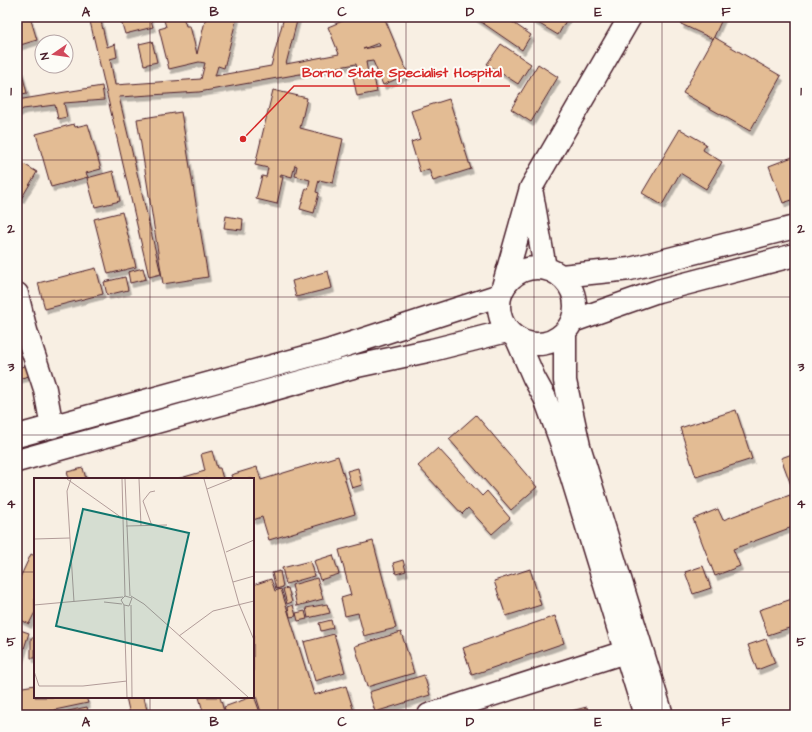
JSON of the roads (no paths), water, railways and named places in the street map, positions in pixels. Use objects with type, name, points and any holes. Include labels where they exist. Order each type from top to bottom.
[{"type":"main road","points":[[630,17],[531,188],[501,291],[498,308],[501,320],[512,335],[545,398],[561,442],[645,715]]},
{"type":"main road","points":[[531,188],[553,272],[568,283],[573,292],[575,311],[569,327],[565,381],[579,446],[662,715]]},
{"type":"main road","points":[[17,436],[331,350],[501,291],[510,277],[532,267],[553,272],[630,269],[795,227]]},
{"type":"main road","points":[[17,461],[356,366],[512,335],[529,344],[542,344],[555,340],[569,327],[658,291],[795,255]]},
{"type":"main road","points":[[17,294],[22,332],[45,389],[52,427]]},
{"type":"main road","points":[[429,715],[625,652]]},
{"type":"place","name":"Borno State Specialist Hospital","points":[[243,139]]}]
